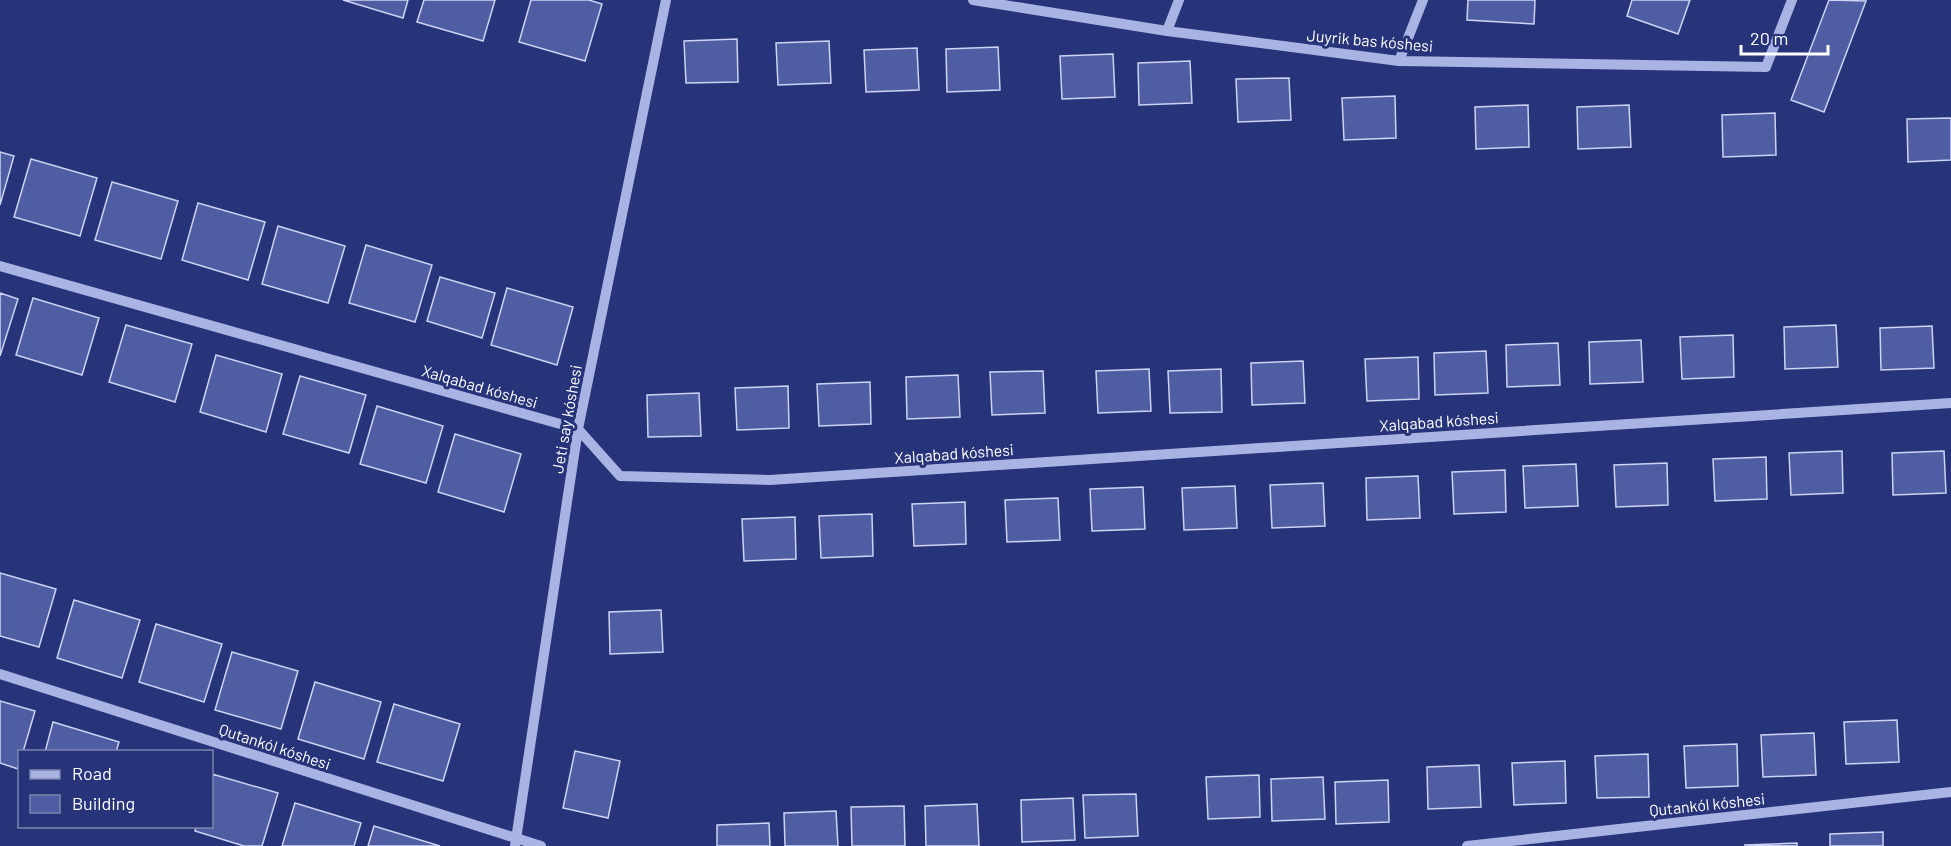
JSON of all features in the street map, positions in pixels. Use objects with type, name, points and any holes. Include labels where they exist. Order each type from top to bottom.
[{"type":"street","name":"Jeti say kóshesi","points":[[516,842],[578,429],[666,0]]},
{"type":"street","name":"Juyrik bas kóshesi","points":[[973,0],[1167,31],[1399,61],[1766,67],[1792,0]]},
{"type":"street","points":[[1167,31],[1179,0]]},
{"type":"street","points":[[1399,61],[1423,0]]},
{"type":"street","name":"Xalqabad kóshesi","points":[[0,266],[578,429],[620,476],[770,480],[1951,403]]},
{"type":"street","name":"Qutankól kóshesi","points":[[0,674],[516,842],[542,846]]},
{"type":"street","name":"Qutankól kóshesi","points":[[1467,846],[1951,792]]},
{"type":"building","points":[[343,0],[408,0],[403,18]]},
{"type":"building","points":[[424,0],[495,0],[483,41],[417,22]]},
{"type":"building","points":[[531,0],[589,0],[602,4],[585,61],[519,42]]},
{"type":"building","points":[[1468,0],[1535,0],[1534,24],[1467,20]]},
{"type":"building","points":[[1632,0],[1690,0],[1678,34],[1627,16]]},
{"type":"building","points":[[1829,0],[1866,1],[1824,112],[1791,100]]},
{"type":"building","points":[[737,39],[738,82],[686,83],[684,41]]},
{"type":"building","points":[[829,41],[831,83],[778,85],[776,43]]},
{"type":"building","points":[[998,47],[1000,90],[947,92],[946,49]]},
{"type":"building","points":[[917,48],[919,90],[866,92],[864,50]]},
{"type":"building","points":[[1113,54],[1115,97],[1062,99],[1060,56]]},
{"type":"building","points":[[1190,61],[1192,103],[1139,105],[1138,63]]},
{"type":"building","points":[[1289,78],[1291,120],[1238,122],[1236,79]]},
{"type":"building","points":[[1395,96],[1396,138],[1344,140],[1342,98]]},
{"type":"building","points":[[1528,105],[1529,147],[1476,149],[1475,107]]},
{"type":"building","points":[[1629,105],[1631,147],[1578,149],[1577,107]]},
{"type":"building","points":[[1775,113],[1776,155],[1723,157],[1722,115]]},
{"type":"building","points":[[1951,118],[1951,160],[1908,162],[1907,119]]},
{"type":"building","points":[[0,152],[14,156],[0,205]]},
{"type":"building","points":[[31,159],[97,178],[80,236],[14,217]]},
{"type":"building","points":[[112,182],[178,201],[161,259],[95,240]]},
{"type":"building","points":[[198,203],[265,222],[248,280],[182,260]]},
{"type":"building","points":[[278,226],[345,246],[328,303],[262,284]]},
{"type":"building","points":[[366,245],[432,265],[415,322],[349,303]]},
{"type":"building","points":[[440,277],[495,293],[482,338],[427,321]]},
{"type":"building","points":[[507,288],[573,307],[557,365],[491,345]]},
{"type":"building","points":[[0,293],[18,299],[0,356]]},
{"type":"building","points":[[33,298],[99,318],[82,375],[16,355]]},
{"type":"building","points":[[126,325],[192,344],[175,402],[109,382]]},
{"type":"building","points":[[1836,325],[1838,367],[1785,369],[1784,327]]},
{"type":"building","points":[[1932,326],[1934,368],[1881,370],[1880,328]]},
{"type":"building","points":[[1733,335],[1734,377],[1682,379],[1680,337]]},
{"type":"building","points":[[1641,340],[1643,382],[1590,384],[1589,342]]},
{"type":"building","points":[[1558,343],[1560,385],[1507,387],[1506,345]]},
{"type":"building","points":[[1486,351],[1488,393],[1435,395],[1434,353]]},
{"type":"building","points":[[216,355],[282,374],[266,432],[200,412]]},
{"type":"building","points":[[1418,357],[1419,399],[1367,401],[1365,359]]},
{"type":"building","points":[[1303,361],[1305,403],[1252,405],[1251,363]]},
{"type":"building","points":[[1149,369],[1151,411],[1098,413],[1096,371]]},
{"type":"building","points":[[1221,369],[1222,412],[1170,413],[1168,371]]},
{"type":"building","points":[[1043,371],[1045,413],[992,415],[990,372]]},
{"type":"building","points":[[958,375],[960,417],[907,419],[906,377]]},
{"type":"building","points":[[300,376],[366,395],[349,453],[283,434]]},
{"type":"building","points":[[870,382],[871,424],[819,426],[817,384]]},
{"type":"building","points":[[788,386],[789,428],[737,430],[735,388]]},
{"type":"building","points":[[699,393],[701,436],[648,437],[647,395]]},
{"type":"building","points":[[377,406],[443,426],[426,483],[360,464]]},
{"type":"building","points":[[455,434],[521,454],[504,512],[438,492]]},
{"type":"building","points":[[1842,451],[1843,493],[1791,495],[1789,453]]},
{"type":"building","points":[[1944,451],[1946,493],[1893,495],[1892,453]]},
{"type":"building","points":[[1766,457],[1767,499],[1715,501],[1713,459]]},
{"type":"building","points":[[1667,463],[1668,505],[1616,507],[1614,465]]},
{"type":"building","points":[[1576,464],[1578,506],[1525,508],[1523,466]]},
{"type":"building","points":[[1505,470],[1506,512],[1454,514],[1452,472]]},
{"type":"building","points":[[1418,476],[1420,518],[1367,520],[1366,478]]},
{"type":"building","points":[[1323,483],[1325,526],[1272,528],[1270,485]]},
{"type":"building","points":[[1235,486],[1237,528],[1184,530],[1182,488]]},
{"type":"building","points":[[1143,487],[1145,529],[1092,531],[1090,489]]},
{"type":"building","points":[[1058,498],[1060,540],[1007,542],[1005,500]]},
{"type":"building","points":[[965,502],[966,544],[914,546],[912,504]]},
{"type":"building","points":[[872,514],[873,556],[821,558],[819,516]]},
{"type":"building","points":[[795,517],[796,559],[744,561],[742,519]]},
{"type":"building","points":[[0,573],[56,589],[39,647],[0,636]]},
{"type":"building","points":[[74,600],[140,620],[122,678],[57,658]]},
{"type":"building","points":[[661,610],[663,652],[610,654],[609,612]]},
{"type":"building","points":[[156,624],[222,644],[204,702],[139,682]]},
{"type":"building","points":[[232,652],[298,671],[281,729],[215,710]]},
{"type":"building","points":[[315,682],[381,702],[364,759],[298,739]]},
{"type":"building","points":[[0,701],[35,711],[24,750],[18,750],[18,769],[0,763]]},
{"type":"building","points":[[394,704],[460,724],[443,781],[377,762]]},
{"type":"building","points":[[1897,720],[1899,762],[1846,764],[1844,722]]},
{"type":"building","points":[[53,722],[119,742],[117,750],[46,750]]},
{"type":"building","points":[[1814,733],[1816,775],[1763,777],[1761,735]]},
{"type":"building","points":[[1737,744],[1738,786],[1686,788],[1684,746]]},
{"type":"building","points":[[575,751],[620,761],[608,818],[563,808]]},
{"type":"building","points":[[1648,754],[1649,797],[1597,798],[1595,756]]},
{"type":"building","points":[[1565,761],[1566,803],[1514,805],[1512,763]]},
{"type":"building","points":[[1479,765],[1481,807],[1428,809],[1427,767]]},
{"type":"building","points":[[213,774],[278,793],[262,846],[244,846],[195,831],[196,828],[213,828]]},
{"type":"building","points":[[1259,775],[1260,817],[1208,819],[1206,777]]},
{"type":"building","points":[[1323,777],[1325,819],[1272,821],[1271,779]]},
{"type":"building","points":[[1388,780],[1389,822],[1336,824],[1335,782]]},
{"type":"building","points":[[1136,794],[1138,836],[1085,838],[1083,795]]},
{"type":"building","points":[[1073,798],[1075,840],[1022,842],[1021,800]]},
{"type":"building","points":[[295,803],[361,823],[354,846],[282,846]]},
{"type":"building","points":[[977,804],[979,846],[926,846],[925,806]]},
{"type":"building","points":[[904,806],[905,846],[852,846],[851,807]]},
{"type":"building","points":[[836,811],[838,846],[785,846],[784,813]]},
{"type":"building","points":[[769,823],[770,846],[717,846],[717,825]]},
{"type":"building","points":[[374,826],[440,846],[368,846]]},
{"type":"building","points":[[1883,832],[1883,846],[1830,846],[1830,834]]},
{"type":"building","points":[[1797,843],[1797,846],[1744,845]]}]
